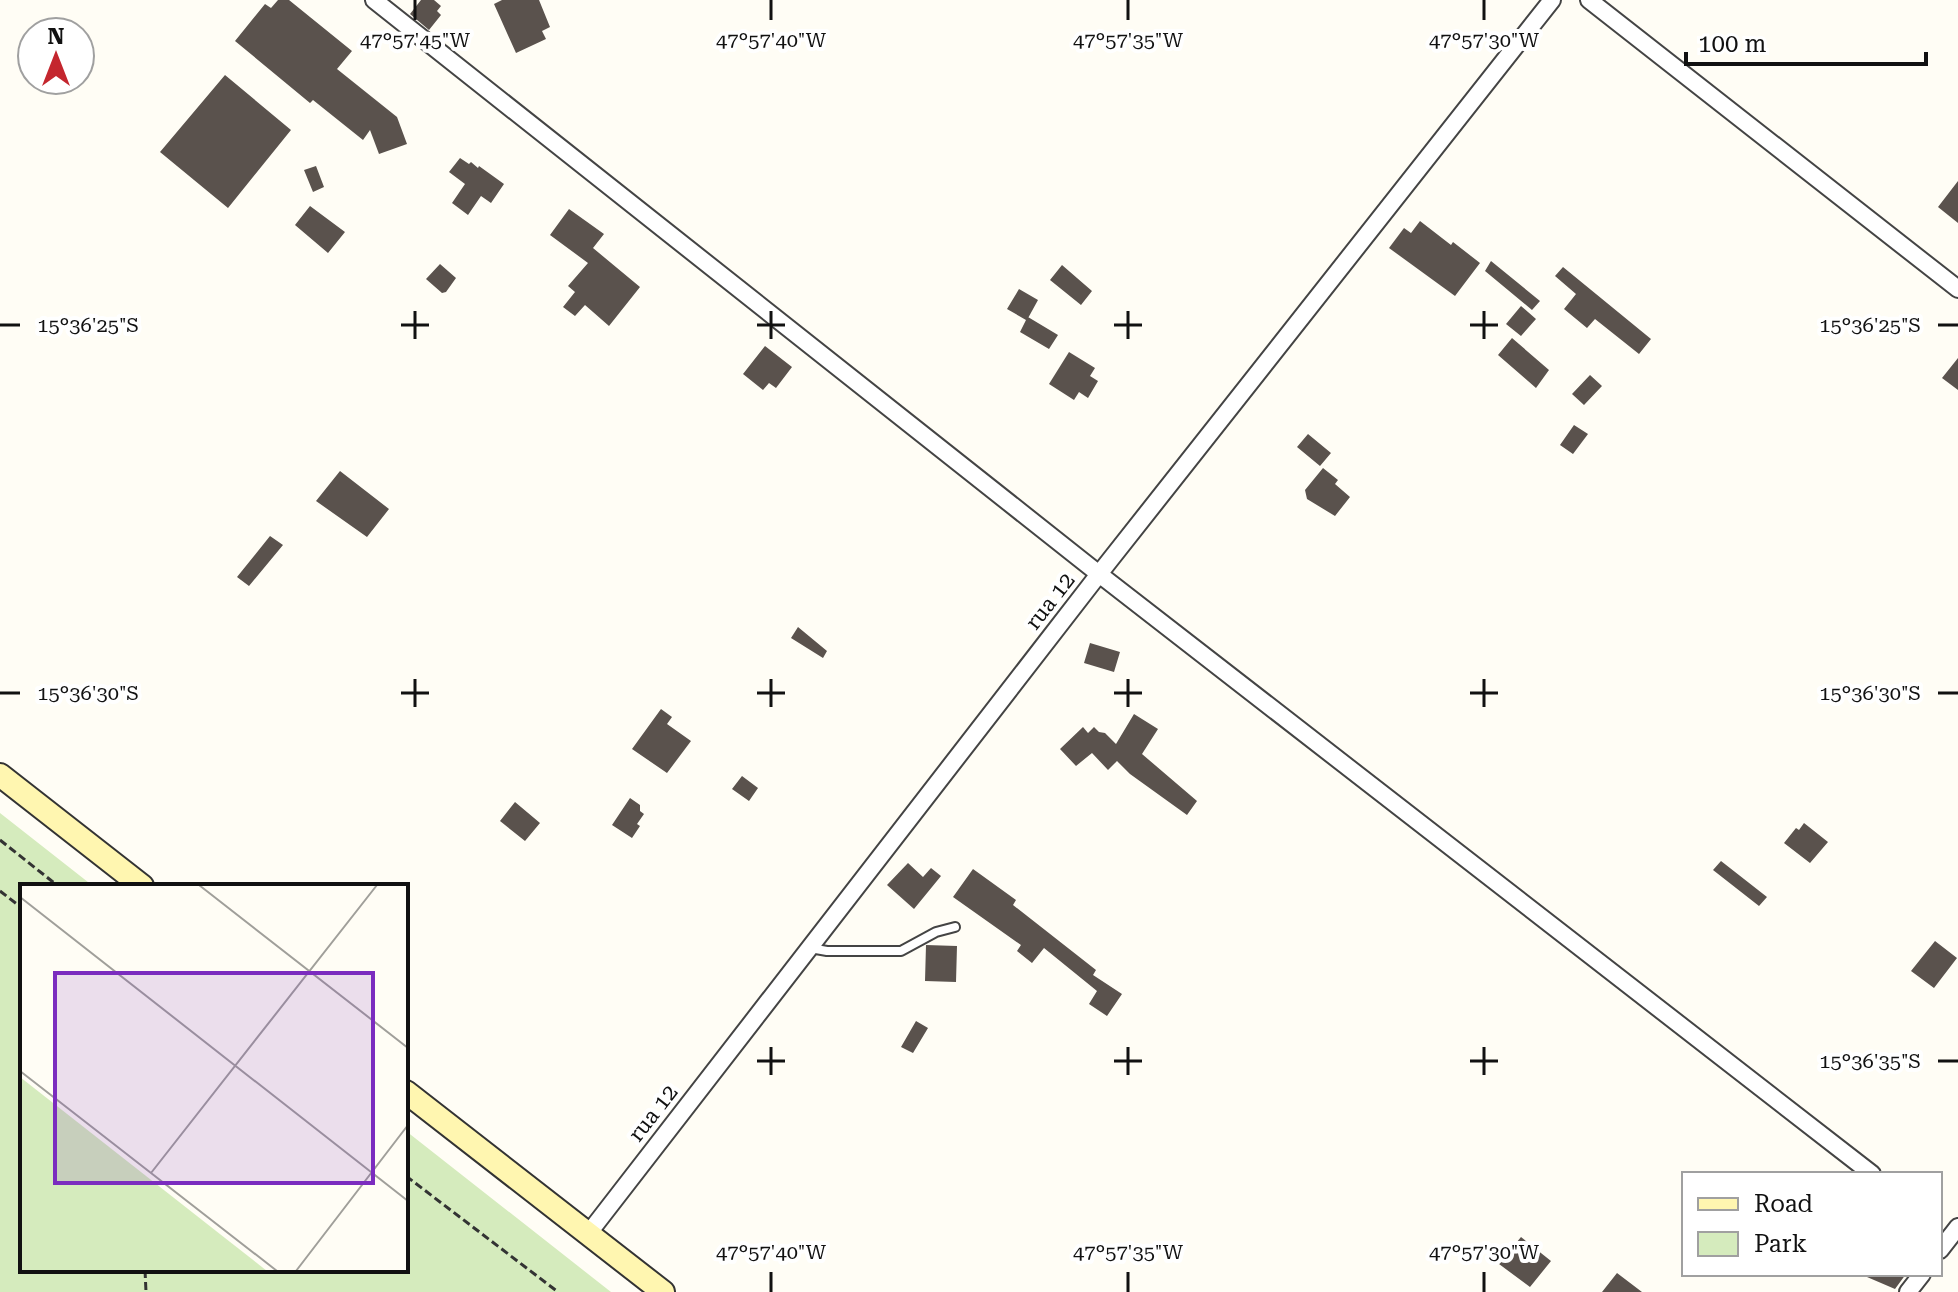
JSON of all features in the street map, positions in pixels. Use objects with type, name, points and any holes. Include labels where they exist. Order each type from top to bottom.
[{"type":"main road","points":[[0,775],[139,884]]},
{"type":"main road","points":[[408,1094],[663,1292]]},
{"type":"street","points":[[374,0],[1099,574],[1869,1172]]},
{"type":"street","name":"rua 12","points":[[588,1234],[1099,574],[1552,0]]},
{"type":"street","points":[[1589,0],[1958,289]]},
{"type":"street","points":[[1908,1292],[1920,1276]]},
{"type":"lane","points":[[810,948],[827,951],[901,951],[936,932],[955,927]]},
{"type":"path","points":[[0,840],[55,884]]},
{"type":"path","points":[[0,891],[20,906]]},
{"type":"path","points":[[408,1178],[558,1292]]},
{"type":"path","points":[[145,1272],[146,1292]]},
{"type":"green space","points":[[0,813],[90,884],[20,884],[20,1272],[408,1272],[408,1133],[611,1292],[0,1292]]},
{"type":"building","points":[[278,0],[289,0],[352,51],[337,69],[397,117],[407,144],[379,154],[370,130],[363,140],[313,100],[310,103],[235,41],[265,4],[271,8]]},
{"type":"building","points":[[421,0],[434,0],[441,6],[437,11],[441,15],[429,30],[410,14]]},
{"type":"building","points":[[502,0],[539,0],[550,27],[542,31],[546,39],[516,53],[494,4]]},
{"type":"building","points":[[225,75],[291,130],[228,208],[160,152]]},
{"type":"building","points":[[460,158],[479,166],[504,184],[491,203],[481,196],[468,215],[452,203],[465,184],[449,172]]},
{"type":"building","points":[[316,166],[324,187],[313,192],[304,170]]},
{"type":"building","points":[[1958,181],[1958,223],[1938,207]]},
{"type":"building","points":[[310,206],[345,232],[328,253],[295,225]]},
{"type":"building","points":[[569,209],[604,234],[593,248],[640,287],[609,326],[585,305],[575,316],[563,307],[575,292],[568,286],[588,263],[550,235]]},
{"type":"building","points":[[1420,221],[1480,263],[1455,296],[1389,248],[1404,228],[1411,233]]},
{"type":"building","points":[[1491,261],[1540,301],[1532,310],[1485,271]]},
{"type":"building","points":[[440,264],[456,278],[442,293],[426,279]]},
{"type":"building","points":[[1062,265],[1092,291],[1081,305],[1050,280]]},
{"type":"building","points":[[1563,267],[1651,339],[1639,354],[1595,319],[1587,328],[1564,309],[1576,294],[1555,276]]},
{"type":"building","points":[[1019,289],[1038,300],[1028,317],[1058,335],[1049,349],[1020,332],[1026,320],[1007,309]]},
{"type":"building","points":[[1521,306],[1536,319],[1521,336],[1506,324]]},
{"type":"building","points":[[1512,338],[1549,370],[1536,388],[1498,355]]},
{"type":"building","points":[[765,346],[792,367],[776,388],[769,383],[763,390],[743,374]]},
{"type":"building","points":[[1069,352],[1095,368],[1090,376],[1098,381],[1088,398],[1079,392],[1074,400],[1049,384]]},
{"type":"building","points":[[1958,358],[1958,390],[1942,378]]},
{"type":"building","points":[[1590,375],[1602,386],[1584,405],[1572,394]]},
{"type":"building","points":[[1574,425],[1588,434],[1573,454],[1560,445]]},
{"type":"building","points":[[1308,434],[1331,453],[1320,466],[1297,447]]},
{"type":"building","points":[[1323,468],[1338,480],[1335,484],[1350,497],[1335,516],[1307,499],[1305,490]]},
{"type":"building","points":[[340,471],[389,509],[367,537],[316,501]]},
{"type":"building","points":[[270,536],[283,545],[249,586],[237,577]]},
{"type":"building","points":[[798,627],[827,651],[823,658],[791,638]]},
{"type":"building","points":[[1090,643],[1120,652],[1114,672],[1084,663]]},
{"type":"building","points":[[661,709],[672,717],[667,724],[691,741],[667,773],[632,749]]},
{"type":"building","points":[[1134,714],[1158,729],[1142,754],[1197,801],[1187,815],[1117,761],[1108,770],[1092,753],[1076,766],[1060,749],[1083,727],[1088,733],[1094,727],[1116,744]]},
{"type":"building","points":[[742,776],[758,788],[749,801],[732,789]]},
{"type":"building","points":[[630,798],[640,805],[640,811],[644,814],[632,838],[612,825]]},
{"type":"building","points":[[515,802],[540,823],[525,841],[500,821]]},
{"type":"building","points":[[1804,823],[1828,842],[1810,863],[1784,843]]},
{"type":"building","points":[[1721,861],[1767,897],[1759,906],[1713,870]]},
{"type":"building","points":[[908,863],[923,877],[931,868],[941,876],[914,909],[887,885]]},
{"type":"building","points":[[973,869],[1016,900],[1013,905],[1096,970],[1093,975],[1122,994],[1107,1016],[1089,1004],[1097,991],[1044,948],[1032,963],[1017,951],[1021,945],[953,897]]},
{"type":"building","points":[[1935,941],[1957,958],[1934,988],[1911,971]]},
{"type":"building","points":[[926,945],[957,946],[956,982],[925,981]]},
{"type":"building","points":[[916,1021],[928,1028],[913,1053],[901,1047]]},
{"type":"building","points":[[1521,1237],[1551,1261],[1530,1287],[1499,1264]]},
{"type":"building","points":[[1617,1273],[1642,1292],[1602,1292]]},
{"type":"building","points":[[1865,1276],[1905,1276],[1895,1289]]}]
